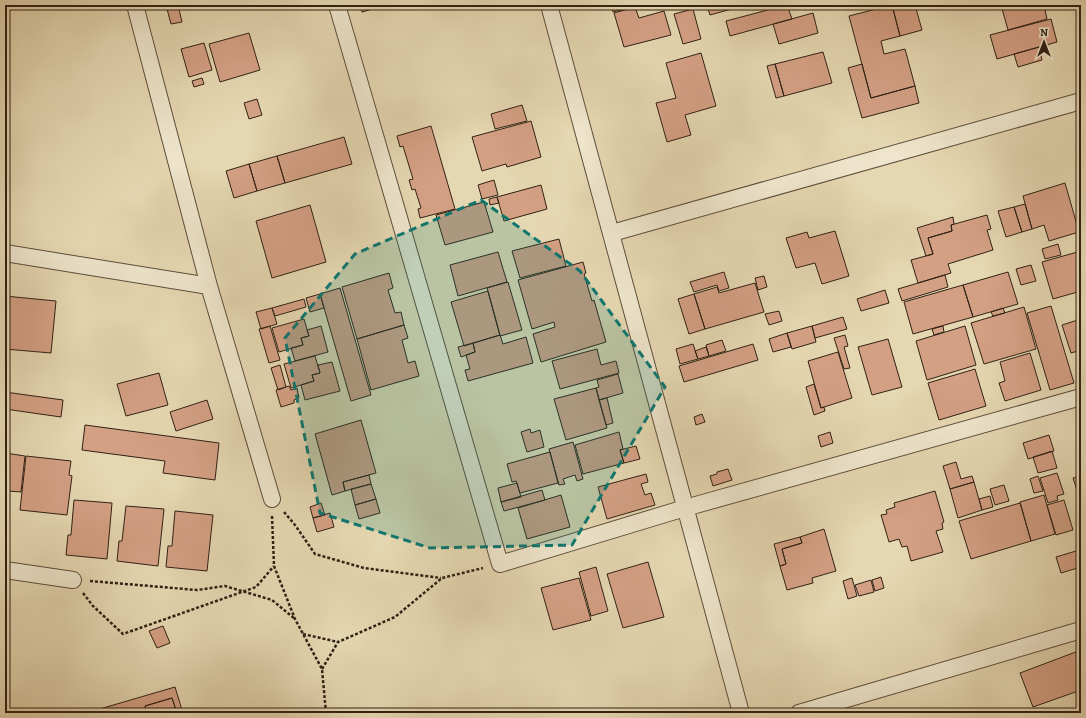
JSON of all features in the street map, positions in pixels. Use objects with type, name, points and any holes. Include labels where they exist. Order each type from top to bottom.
[{"type":"street","points":[[135,5],[209,286],[272,499]]},
{"type":"street","points":[[337,5],[500,564],[685,508],[1081,397]]},
{"type":"street","points":[[549,5],[612,232],[741,713]]},
{"type":"street","points":[[612,232],[1081,101]]},
{"type":"street","points":[[5,252],[209,286]]},
{"type":"street","points":[[5,570],[73,580]]},
{"type":"street","points":[[799,713],[1081,630]]},
{"type":"path","points":[[272,499],[295,525],[315,554],[364,568],[442,578],[500,564]]},
{"type":"path","points":[[272,499],[274,566],[295,619],[322,669],[326,713]]},
{"type":"path","points":[[73,580],[93,606],[123,634],[256,587],[274,566]]},
{"type":"path","points":[[322,669],[338,642],[395,617],[442,578]]},
{"type":"path","points":[[73,580],[196,590],[225,586],[272,600],[295,619]]},
{"type":"path","points":[[303,634],[338,642]]},
{"type":"highlighted area","points":[[481,200],[580,271],[665,387],[572,545],[430,548],[320,513],[285,338],[355,254]]},
{"type":"building","points":[[166,5],[178,5],[182,22],[171,24]]},
{"type":"building","points":[[360,5],[386,5],[362,12]]},
{"type":"building","points":[[611,5],[637,5],[637,6],[613,12]]},
{"type":"building","points":[[707,5],[739,5],[739,7],[710,15]]},
{"type":"building","points":[[787,5],[792,19],[730,36],[726,21]]},
{"type":"building","points":[[892,5],[900,36],[881,41],[884,54],[905,49],[915,86],[871,98],[849,16]]},
{"type":"building","points":[[892,5],[915,5],[922,30],[900,36]]},
{"type":"building","points":[[1001,5],[1044,5],[1047,19],[1008,30]]},
{"type":"building","points":[[635,7],[639,18],[664,11],[671,35],[624,47],[614,13]]},
{"type":"building","points":[[693,9],[701,39],[683,44],[674,14]]},
{"type":"building","points":[[813,13],[818,33],[779,44],[773,24]]},
{"type":"building","points":[[1051,19],[1057,42],[997,59],[990,35]]},
{"type":"building","points":[[249,33],[260,70],[220,82],[209,44]]},
{"type":"building","points":[[204,43],[212,70],[189,77],[181,49]]},
{"type":"building","points":[[1039,47],[1042,60],[1018,67],[1014,54]]},
{"type":"building","points":[[823,52],[832,83],[784,96],[775,64]]},
{"type":"building","points":[[701,53],[716,106],[685,115],[691,135],[667,142],[656,103],[676,98],[666,63]]},
{"type":"building","points":[[775,64],[784,96],[776,98],[767,66]]},
{"type":"building","points":[[862,64],[871,98],[915,86],[919,103],[862,118],[848,68]]},
{"type":"building","points":[[202,78],[204,84],[194,87],[192,81]]},
{"type":"building","points":[[257,99],[262,115],[249,119],[244,103]]},
{"type":"building","points":[[522,105],[527,121],[495,129],[491,114]]},
{"type":"building","points":[[531,121],[541,157],[507,167],[506,164],[482,171],[472,137]]},
{"type":"building","points":[[431,126],[455,209],[420,218],[418,209],[421,208],[415,189],[412,190],[409,180],[413,179],[403,146],[400,147],[397,136]]},
{"type":"building","points":[[344,137],[352,164],[285,183],[277,156]]},
{"type":"building","points":[[277,156],[285,183],[257,191],[249,164]]},
{"type":"building","points":[[249,164],[257,191],[234,198],[226,171]]},
{"type":"building","points":[[494,180],[498,195],[482,199],[478,185]]},
{"type":"building","points":[[1065,183],[1079,232],[1049,241],[1044,225],[1032,229],[1023,196]]},
{"type":"building","points":[[541,185],[547,209],[504,221],[497,197]]},
{"type":"building","points":[[497,197],[499,203],[490,205],[489,199]]},
{"type":"building","points":[[484,202],[493,232],[445,245],[436,215]]},
{"type":"building","points":[[1025,204],[1032,229],[1022,232],[1014,207]]},
{"type":"building","points":[[310,205],[326,262],[272,278],[256,221]]},
{"type":"building","points":[[1014,207],[1022,232],[1006,237],[998,211]]},
{"type":"building","points":[[987,215],[991,229],[987,230],[993,250],[948,264],[951,273],[918,283],[911,260],[933,254],[928,238],[952,231],[951,225]]},
{"type":"building","points":[[953,217],[954,224],[951,225],[952,231],[928,238],[933,254],[926,256],[917,228]]},
{"type":"building","points":[[835,231],[849,276],[822,284],[815,263],[796,268],[786,238],[807,232],[809,238]]},
{"type":"building","points":[[559,239],[566,266],[520,278],[512,251]]},
{"type":"building","points":[[1058,244],[1061,255],[1045,259],[1042,249]]},
{"type":"building","points":[[1081,251],[1081,291],[1053,299],[1042,262]]},
{"type":"building","points":[[498,252],[507,282],[458,296],[450,265]]},
{"type":"building","points":[[583,262],[586,273],[584,274],[592,301],[594,300],[606,342],[541,362],[533,334],[555,327],[554,322],[532,329],[518,280]]},
{"type":"building","points":[[1031,265],[1036,281],[1021,285],[1016,269]]},
{"type":"building","points":[[724,272],[729,288],[719,291],[717,285],[694,292],[690,282]]},
{"type":"building","points":[[1008,272],[1018,304],[973,317],[963,285]]},
{"type":"building","points":[[389,273],[393,288],[388,290],[395,313],[401,312],[404,325],[357,339],[342,287]]},
{"type":"building","points":[[945,275],[948,287],[902,301],[898,289]]},
{"type":"building","points":[[764,276],[767,287],[758,290],[755,278]]},
{"type":"building","points":[[508,282],[522,330],[500,336],[487,288]]},
{"type":"building","points":[[755,283],[764,312],[705,329],[694,294],[717,287],[719,293]]},
{"type":"building","points":[[963,285],[973,317],[913,334],[904,302]]},
{"type":"building","points":[[340,288],[371,395],[351,401],[320,294]]},
{"type":"building","points":[[885,290],[889,303],[861,311],[857,299]]},
{"type":"building","points":[[488,291],[500,335],[464,346],[451,302]]},
{"type":"building","points":[[320,294],[324,308],[310,312],[306,298]]},
{"type":"building","points":[[694,294],[705,329],[689,334],[678,299]]},
{"type":"building","points":[[5,296],[56,301],[51,353],[5,349]]},
{"type":"building","points":[[304,299],[306,307],[275,316],[272,308]]},
{"type":"building","points":[[1051,306],[1074,383],[1050,390],[1027,313]]},
{"type":"building","points":[[1024,307],[1036,349],[984,364],[971,323]]},
{"type":"building","points":[[272,308],[277,324],[261,329],[256,312]]},
{"type":"building","points":[[1003,308],[1005,313],[993,316],[991,312]]},
{"type":"building","points":[[779,311],[782,321],[769,325],[765,314]]},
{"type":"building","points":[[843,317],[847,329],[815,338],[812,326]]},
{"type":"building","points":[[304,319],[309,336],[301,338],[303,345],[279,352],[272,328]]},
{"type":"building","points":[[1081,319],[1081,350],[1071,353],[1062,325]]},
{"type":"building","points":[[404,325],[408,338],[402,340],[408,363],[415,361],[419,376],[371,390],[357,339]]},
{"type":"building","points":[[270,326],[280,360],[269,363],[259,329]]},
{"type":"building","points":[[321,326],[328,352],[295,361],[291,348],[303,345],[301,338],[309,336],[307,330]]},
{"type":"building","points":[[812,326],[816,342],[792,349],[787,333]]},
{"type":"building","points":[[943,326],[944,332],[934,335],[932,329]]},
{"type":"building","points":[[965,326],[976,365],[927,380],[916,341]]},
{"type":"building","points":[[787,333],[791,347],[773,352],[769,339]]},
{"type":"building","points":[[500,335],[503,344],[526,337],[533,363],[468,381],[465,370],[470,369],[466,355],[475,352],[473,343]]},
{"type":"building","points":[[845,335],[848,346],[844,347],[850,368],[844,369],[834,338]]},
{"type":"building","points":[[888,339],[902,387],[872,395],[858,347]]},
{"type":"building","points":[[722,340],[726,351],[709,356],[706,345]]},
{"type":"building","points":[[473,343],[475,352],[461,357],[458,347]]},
{"type":"building","points":[[693,344],[698,359],[680,364],[676,349]]},
{"type":"building","points":[[753,344],[758,360],[684,382],[679,366]]},
{"type":"building","points":[[706,347],[709,356],[698,359],[695,351]]},
{"type":"building","points":[[597,349],[601,365],[616,361],[619,373],[560,389],[552,361]]},
{"type":"building","points":[[838,352],[852,398],[821,408],[808,361]]},
{"type":"building","points":[[1030,353],[1041,390],[1005,401],[999,383],[1005,381],[1000,362]]},
{"type":"building","points":[[315,356],[320,373],[312,375],[314,381],[291,388],[284,364]]},
{"type":"building","points":[[332,362],[340,391],[305,400],[301,385],[314,381],[312,375],[320,373],[318,365]]},
{"type":"building","points":[[280,365],[286,387],[278,390],[271,368]]},
{"type":"building","points":[[975,369],[986,406],[939,420],[928,383]]},
{"type":"building","points":[[159,373],[168,405],[126,416],[117,384]]},
{"type":"building","points":[[618,374],[623,393],[599,400],[596,388],[599,387],[597,380]]},
{"type":"building","points":[[814,384],[821,408],[824,407],[825,411],[814,415],[806,387]]},
{"type":"building","points":[[289,386],[291,390],[297,388],[299,398],[294,400],[294,403],[281,407],[276,390]]},
{"type":"building","points":[[596,388],[607,428],[566,440],[554,399]]},
{"type":"building","points":[[5,392],[63,400],[61,417],[5,409]]},
{"type":"building","points":[[607,398],[613,423],[606,425],[599,400]]},
{"type":"building","points":[[207,400],[213,419],[176,431],[170,412]]},
{"type":"building","points":[[702,414],[705,422],[696,425],[694,417]]},
{"type":"building","points":[[361,420],[376,473],[343,482],[345,491],[332,495],[315,434]]},
{"type":"building","points":[[85,425],[219,443],[215,480],[163,473],[165,461],[82,450]]},
{"type":"building","points":[[530,429],[531,433],[540,430],[544,447],[527,452],[521,432]]},
{"type":"building","points":[[619,432],[623,449],[620,450],[624,463],[583,474],[575,445]]},
{"type":"building","points":[[830,432],[833,443],[821,447],[818,436]]},
{"type":"building","points":[[1049,435],[1054,451],[1028,459],[1023,443]]},
{"type":"building","points":[[573,442],[583,479],[577,481],[575,475],[563,479],[565,484],[559,485],[549,449]]},
{"type":"building","points":[[636,446],[640,459],[624,463],[620,450]]},
{"type":"building","points":[[1052,451],[1057,468],[1038,473],[1033,457]]},
{"type":"building","points":[[550,452],[558,483],[520,493],[516,481],[512,482],[507,464]]},
{"type":"building","points":[[5,453],[25,456],[21,492],[8,491],[7,508],[5,508]]},
{"type":"building","points":[[26,456],[71,461],[69,475],[72,476],[67,515],[20,510]]},
{"type":"building","points":[[956,462],[961,479],[972,476],[974,482],[950,489],[943,466]]},
{"type":"building","points":[[728,469],[732,480],[713,486],[710,476]]},
{"type":"building","points":[[1057,473],[1064,494],[1057,496],[1058,500],[1048,503],[1040,478]]},
{"type":"building","points":[[646,474],[648,482],[641,484],[645,495],[651,493],[655,505],[607,519],[598,487]]},
{"type":"building","points":[[369,475],[371,484],[345,491],[343,482]]},
{"type":"building","points":[[1038,476],[1043,491],[1034,493],[1030,479]]},
{"type":"building","points":[[1081,476],[1081,503],[1073,478]]},
{"type":"building","points":[[974,482],[982,510],[958,518],[950,489]]},
{"type":"building","points":[[517,483],[521,497],[501,502],[498,488]]},
{"type":"building","points":[[371,484],[376,499],[355,505],[351,489]]},
{"type":"building","points":[[1004,485],[1009,501],[995,505],[990,489]]},
{"type":"building","points":[[542,490],[545,500],[504,511],[501,502]]},
{"type":"building","points":[[935,491],[944,522],[942,523],[943,529],[936,531],[943,552],[911,561],[907,546],[902,547],[899,539],[889,542],[881,515],[887,514],[886,510],[895,507],[894,503]]},
{"type":"building","points":[[561,495],[570,527],[527,539],[518,508]]},
{"type":"building","points":[[1044,495],[1055,534],[1031,541],[1020,502]]},
{"type":"building","points":[[990,496],[993,507],[982,510],[979,499]]},
{"type":"building","points":[[376,499],[380,513],[359,519],[355,505]]},
{"type":"building","points":[[74,500],[112,503],[107,559],[66,555],[68,535],[71,535]]},
{"type":"building","points":[[1064,500],[1073,530],[1056,535],[1047,505]]},
{"type":"building","points":[[321,503],[325,515],[313,518],[310,507]]},
{"type":"building","points":[[1020,503],[1031,541],[971,559],[959,521]]},
{"type":"building","points":[[126,506],[164,509],[158,566],[117,561],[119,541],[122,541]]},
{"type":"building","points":[[175,511],[213,515],[207,571],[166,567],[168,546],[172,546]]},
{"type":"building","points":[[330,513],[334,527],[317,532],[313,518]]},
{"type":"building","points":[[824,529],[836,571],[812,578],[813,583],[787,590],[780,566],[786,564],[782,549],[802,543],[800,537]]},
{"type":"building","points":[[800,537],[802,543],[782,549],[786,564],[780,566],[774,544]]},
{"type":"building","points":[[1076,551],[1081,567],[1061,573],[1056,557]]},
{"type":"building","points":[[648,562],[664,617],[623,628],[607,574]]},
{"type":"building","points":[[596,567],[608,611],[591,616],[579,572]]},
{"type":"building","points":[[881,577],[884,588],[875,591],[872,580]]},
{"type":"building","points":[[579,578],[591,620],[553,630],[541,588]]},
{"type":"building","points":[[852,578],[857,596],[848,599],[843,581]]},
{"type":"building","points":[[871,580],[874,592],[859,596],[855,585]]},
{"type":"building","points":[[163,626],[170,643],[157,648],[149,631]]},
{"type":"building","points":[[1081,650],[1081,690],[1033,707],[1020,673]]},
{"type":"building","points":[[175,687],[183,713],[177,713],[172,698],[145,706],[147,713],[123,713],[123,711],[116,713],[86,713]]},
{"type":"building","points":[[172,698],[177,713],[147,713],[145,706]]}]
